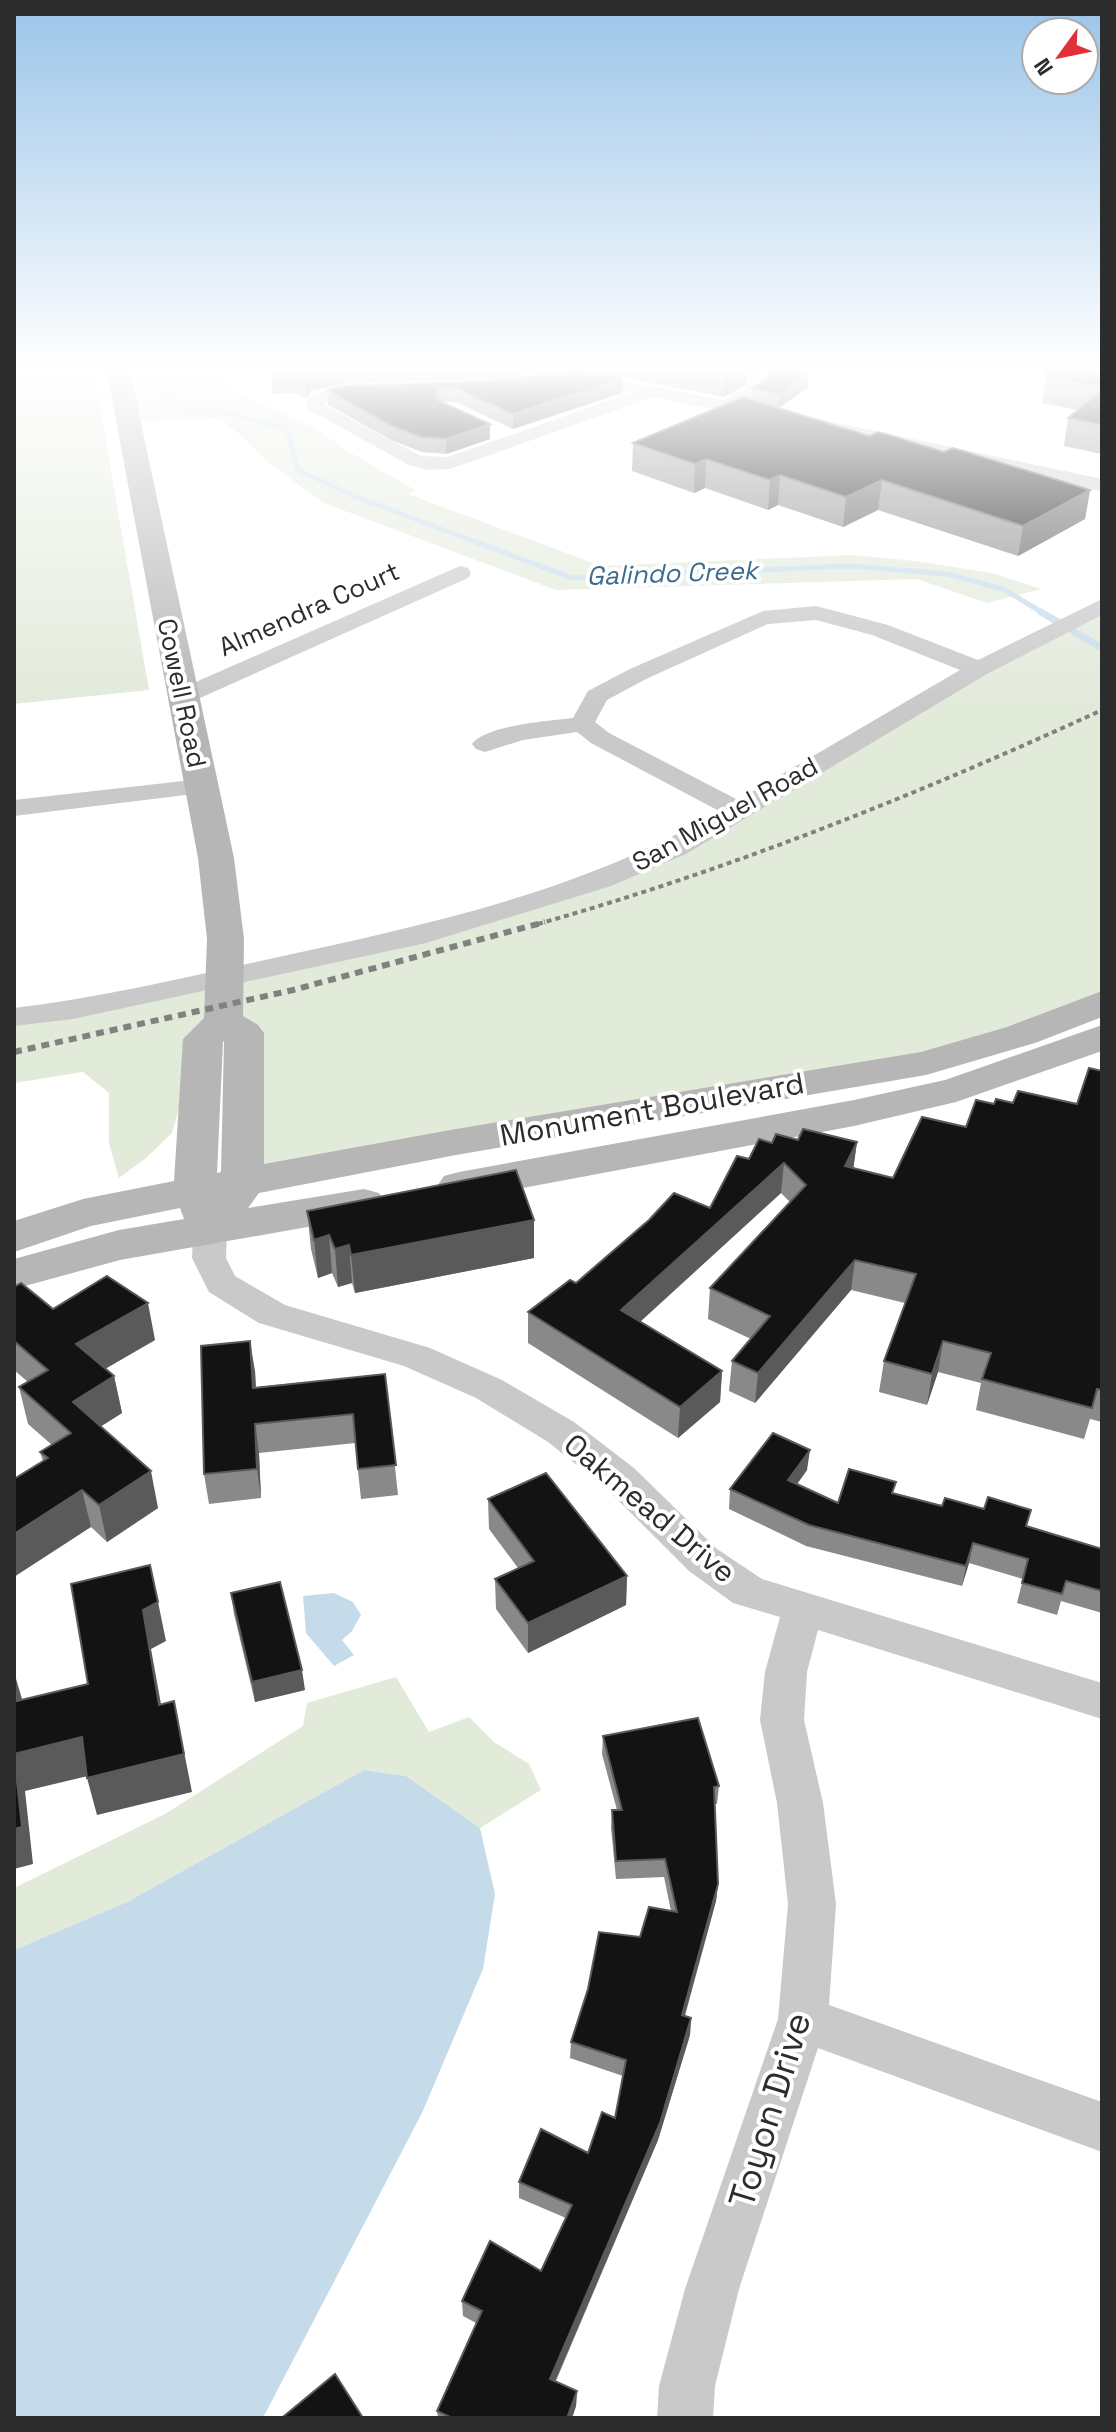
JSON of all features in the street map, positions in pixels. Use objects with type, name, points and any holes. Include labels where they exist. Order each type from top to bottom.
[{"type":"street","name":"Cowell Road","points":[[139,480],[182,697],[218,857],[228,978],[223,1021],[203,1039],[203,1211]]},
{"type":"street","points":[[1081,480],[1102,485]]},
{"type":"street","name":"Almendra Court","points":[[182,697],[460,573]]},
{"type":"street","name":"San Miguel Road","points":[[14,1017],[73,1010],[426,934],[601,880],[676,848],[979,669],[1102,606]]},
{"type":"street","points":[[582,724],[597,696],[638,674],[763,618],[816,613],[880,630],[979,669]]},
{"type":"street","points":[[485,744],[519,733],[582,724],[600,738],[737,810]]},
{"type":"street","points":[[14,808],[201,787]]},
{"type":"street","name":"Monument Boulevard","points":[[242,1185],[456,1142],[926,1063],[1021,1035],[1102,1003]]},
{"type":"street","points":[[14,1274],[119,1245],[203,1211],[242,1185],[244,1033],[223,1021]]},
{"type":"street","name":"Monument Boulevard","points":[[203,1211],[410,1195],[839,1116],[956,1090],[1102,1037]]},
{"type":"street","points":[[14,1237],[83,1213],[203,1211]]},
{"type":"street","name":"Oakmead Drive","points":[[203,1211],[209,1258],[221,1284],[272,1314],[417,1357],[489,1389],[561,1432],[620,1478],[703,1560],[748,1591],[1102,1701]]},
{"type":"street","name":"Toyon Drive","points":[[685,2418],[687,2386],[712,2289],[803,2019],[812,1904],[800,1803],[782,1720],[786,1672],[803,1609]]},
{"type":"street","points":[[803,2019],[1102,2127]]},
{"type":"green space","points":[[14,480],[113,480],[149,690],[14,704]]},
{"type":"green space","points":[[293,480],[399,480],[415,490],[408,494],[601,566],[852,555],[992,573],[1041,589],[987,603],[917,579],[556,590],[324,503]]},
{"type":"green space","points":[[1102,606],[1102,1003],[1021,1035],[242,1185],[223,1022],[183,1095],[172,1133],[119,1178],[109,1143],[109,1093],[83,1072],[14,1083],[14,1017],[73,1010],[601,880]]},
{"type":"green space","points":[[396,1677],[429,1732],[469,1717],[494,1742],[529,1764],[541,1790],[480,1828],[406,1776],[364,1770],[127,1902],[14,1950],[14,1888],[165,1814],[303,1726],[307,1703]]},
{"type":"water","points":[[334,1593],[353,1602],[361,1615],[352,1631],[342,1640],[354,1655],[334,1666],[306,1633],[303,1596]]},
{"type":"water","points":[[364,1770],[406,1776],[480,1828],[495,1894],[483,1969],[422,2113],[265,2414],[262,2418],[14,2418],[14,1950],[127,1902]]},
{"type":"building","points":[[796,480],[881,480],[846,497]]},
{"type":"building","points":[[884,480],[1059,480],[1090,490],[1023,526]]},
{"type":"building","points":[[1089,1068],[1102,1071],[1102,1390],[1097,1389],[1092,1408],[982,1379],[991,1353],[943,1341],[932,1374],[884,1361],[916,1274],[855,1260],[758,1373],[732,1361],[770,1316],[710,1288],[806,1185],[784,1163],[621,1310],[722,1371],[680,1407],[528,1312],[570,1280],[576,1283],[649,1220],[674,1193],[710,1208],[737,1156],[749,1159],[759,1139],[772,1143],[776,1134],[798,1140],[803,1129],[857,1142],[845,1166],[893,1178],[922,1117],[966,1127],[976,1100],[994,1104],[996,1099],[1013,1103],[1018,1091],[1077,1104]]},
{"type":"building","points":[[516,1170],[534,1220],[351,1255],[349,1245],[335,1249],[329,1235],[314,1240],[307,1211]]},
{"type":"building","points":[[107,1276],[148,1303],[76,1344],[114,1376],[73,1402],[151,1471],[99,1505],[82,1490],[14,1534],[14,1479],[48,1458],[40,1452],[71,1433],[19,1387],[48,1370],[14,1341],[14,1287],[21,1283],[53,1309]]},
{"type":"building","points":[[250,1341],[253,1388],[385,1374],[396,1465],[358,1469],[353,1414],[255,1424],[257,1469],[204,1474],[201,1346]]},
{"type":"building","points":[[773,1433],[810,1450],[788,1480],[838,1503],[849,1469],[896,1482],[892,1493],[942,1506],[945,1498],[984,1509],[988,1497],[1031,1510],[1026,1526],[1102,1549],[1102,1591],[1066,1581],[1062,1594],[1022,1583],[1028,1559],[973,1543],[966,1566],[809,1525],[730,1489]]},
{"type":"building","points":[[546,1473],[627,1576],[528,1623],[495,1579],[534,1561],[488,1499]]},
{"type":"building","points":[[150,1565],[158,1602],[143,1610],[159,1705],[174,1701],[184,1754],[87,1778],[82,1737],[14,1754],[14,1682],[17,1701],[88,1684],[71,1584]]},
{"type":"building","points":[[280,1582],[302,1670],[252,1682],[231,1593]]},
{"type":"building","points":[[698,1718],[719,1786],[714,1787],[718,1884],[682,2015],[691,2018],[660,2123],[550,2379],[577,2391],[567,2418],[452,2418],[437,2411],[482,2311],[462,2301],[490,2241],[541,2271],[572,2205],[519,2182],[541,2129],[588,2153],[602,2112],[615,2118],[626,2060],[571,2042],[588,1989],[599,1932],[640,1937],[649,1907],[677,1912],[665,1859],[616,1861],[612,1810],[622,1810],[603,1736]]},
{"type":"building","points":[[14,1754],[22,1827],[14,1829]]},
{"type":"building","points":[[335,2374],[363,2418],[284,2416]]},
{"type":"waterway","name":"Galindo Creek","points":[[321,480],[356,497],[572,578],[851,566],[947,574],[1003,589],[1045,614]]},
{"type":"waterway","name":"Galindo Creek","points":[[1041,612],[1102,648]]},
{"type":"railway","points":[[541,923],[682,879],[824,828],[1102,710]]},
{"type":"railway","points":[[541,923],[545,922]]},
{"type":"railway","points":[[14,1052],[293,990],[541,923]]}]
